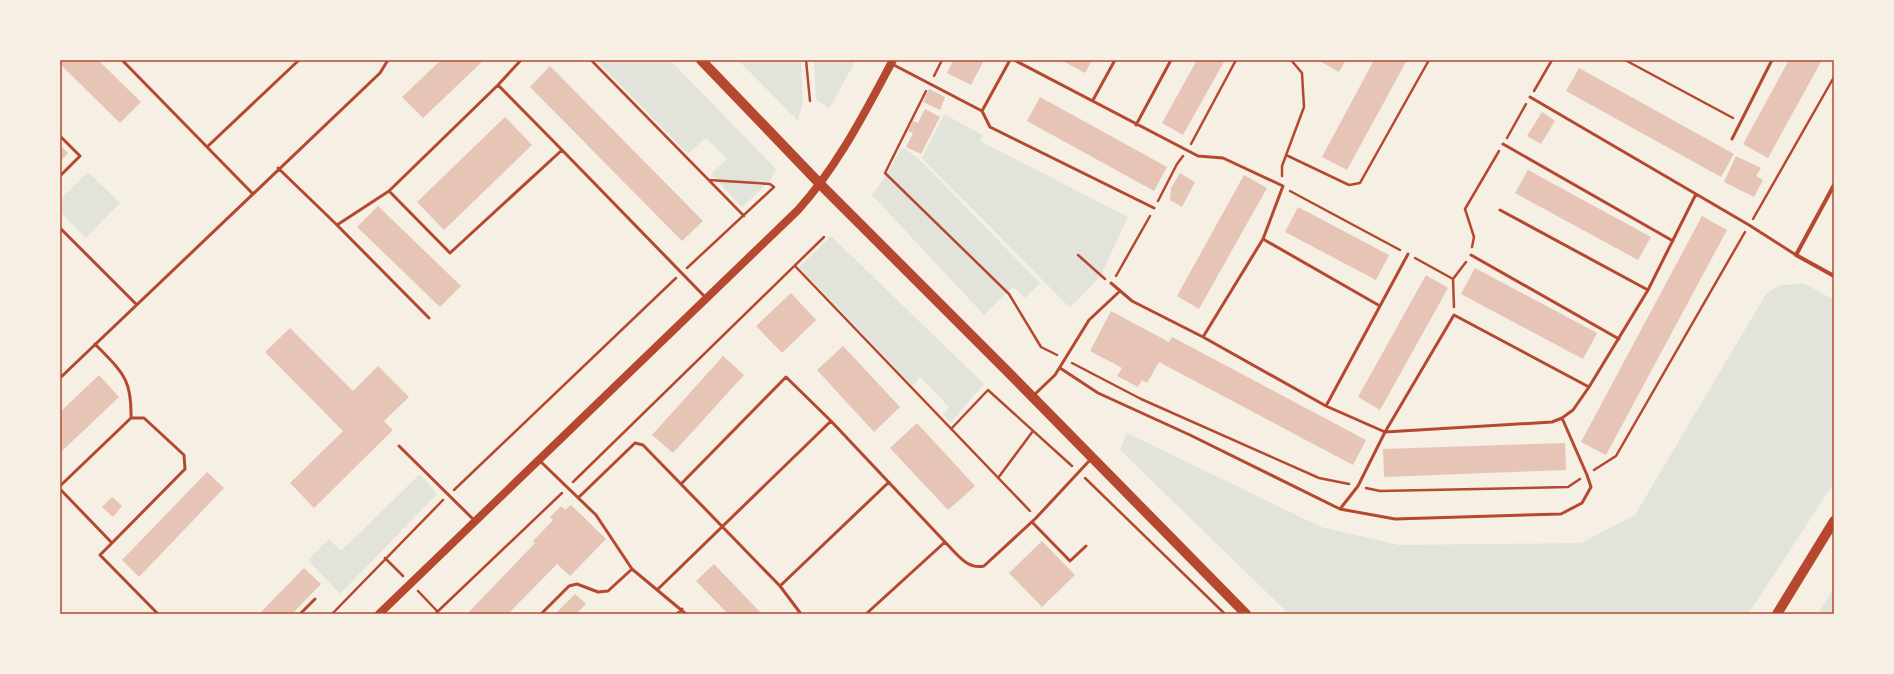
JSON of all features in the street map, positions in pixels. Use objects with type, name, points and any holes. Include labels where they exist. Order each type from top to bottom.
[{"type":"main road","points":[[701,60],[820,184],[1246,614]]},
{"type":"main road","points":[[379,614],[798,210],[820,184],[849,138],[892,62]]},
{"type":"main road","points":[[1777,614],[1834,521]]},
{"type":"street","points":[[1834,185],[1796,255],[1834,276]]},
{"type":"lane","points":[[122,60],[252,193]]},
{"type":"lane","points":[[207,147],[299,60]]},
{"type":"lane","points":[[60,378],[278,168],[380,73],[388,60]]},
{"type":"lane","points":[[337,225],[389,191],[498,85],[521,60]]},
{"type":"lane","points":[[982,111],[1010,60]]},
{"type":"lane","points":[[1014,60],[1198,156],[1223,158],[1283,186],[1263,238],[1203,337]]},
{"type":"lane","points":[[1093,100],[1115,60]]},
{"type":"lane","points":[[1136,125],[1171,60]]},
{"type":"lane","points":[[1732,140],[1772,60]]},
{"type":"lane","points":[[892,62],[929,84],[982,111],[990,127],[1154,208]]},
{"type":"lane","points":[[498,85],[707,298]]},
{"type":"lane","points":[[1530,97],[1749,225],[1796,255]]},
{"type":"lane","points":[[60,136],[80,156],[60,176]]},
{"type":"lane","points":[[1503,144],[1673,241]]},
{"type":"lane","points":[[389,191],[450,253],[562,150]]},
{"type":"lane","points":[[278,168],[429,318]]},
{"type":"lane","points":[[1111,284],[1132,301],[1203,337],[1326,406],[1385,432],[1552,422],[1562,418],[1573,410],[1589,387],[1648,290],[1696,194]]},
{"type":"lane","points":[[1500,210],[1648,290]]},
{"type":"lane","points":[[60,228],[136,304]]},
{"type":"lane","points":[[1263,238],[1380,306]]},
{"type":"lane","points":[[1326,406],[1408,254]]},
{"type":"lane","points":[[1471,255],[1619,339]]},
{"type":"lane","points":[[1032,397],[1055,375],[1089,320],[1120,291]]},
{"type":"lane","points":[[1340,509],[1358,486],[1385,432],[1454,315],[1589,387]]},
{"type":"lane","points":[[95,344],[123,373],[131,397],[131,418]]},
{"type":"lane","points":[[1060,368],[1098,393],[1190,435],[1340,509],[1395,519],[1561,514],[1582,503],[1591,487],[1562,418]]},
{"type":"lane","points":[[682,483],[786,377],[831,421],[945,542],[969,565],[977,567],[984,566],[1032,522],[1092,458]]},
{"type":"lane","points":[[112,543],[60,487],[131,418],[144,418],[184,455],[186,469],[112,543],[100,555],[158,614]]},
{"type":"lane","points":[[658,590],[831,421]]},
{"type":"lane","points":[[579,497],[635,443],[643,445],[682,483],[780,586],[801,614]]},
{"type":"lane","points":[[399,446],[475,521]]},
{"type":"lane","points":[[539,460],[579,497],[604,525],[632,569],[686,614]]},
{"type":"lane","points":[[780,586],[889,482]]},
{"type":"lane","points":[[1032,522],[1070,562],[1086,546]]},
{"type":"lane","points":[[866,614],[945,542]]},
{"type":"lane","points":[[541,614],[569,586],[577,584],[598,592],[608,591],[632,569]]},
{"type":"lane","points":[[300,614],[315,599]]},
{"type":"lane","points":[[677,614],[682,610]]},
{"type":"path","points":[[591,60],[744,216]]},
{"type":"path","points":[[806,60],[810,101]]},
{"type":"path","points":[[942,60],[885,173],[1009,294],[1041,347],[1141,399],[1319,478],[1380,491],[1568,487],[1616,456],[1834,77]]},
{"type":"path","points":[[1078,255],[1111,284],[1118,274],[1177,164],[1188,151],[1236,60]]},
{"type":"path","points":[[1292,60],[1302,73],[1304,107],[1282,166],[1283,186],[1453,279]]},
{"type":"path","points":[[1286,155],[1349,185],[1360,183],[1429,60]]},
{"type":"path","points":[[1454,315],[1453,279],[1471,255],[1474,237],[1465,209],[1552,60]]},
{"type":"path","points":[[1625,60],[1741,122]]},
{"type":"path","points":[[332,614],[388,555],[449,495],[774,187],[770,184],[709,180]]},
{"type":"path","points":[[435,614],[568,487],[824,236]]},
{"type":"path","points":[[795,266],[1036,518]]},
{"type":"path","points":[[951,429],[988,390],[1079,472],[1225,614]]},
{"type":"path","points":[[998,478],[1033,431]]},
{"type":"shaded area","points":[[596,60],[670,60],[776,169],[769,182],[742,207],[711,174],[727,159],[706,138],[688,154]]},
{"type":"shaded area","points":[[738,60],[801,60],[803,100],[798,121]]},
{"type":"shaded area","points":[[814,60],[856,60],[829,109],[816,99]]},
{"type":"shaded area","points":[[944,114],[983,135],[980,141],[1128,217],[1100,277],[1070,308],[922,158]]},
{"type":"shaded area","points":[[902,147],[918,158],[1040,283],[1025,298],[1013,287],[984,315],[872,195],[887,174]]},
{"type":"shaded area","points":[[88,172],[120,203],[86,238],[60,212],[60,200]]},
{"type":"shaded area","points":[[831,236],[984,384],[951,422],[943,415],[949,407],[920,377],[913,386],[799,267]]},
{"type":"shaded area","points":[[1804,283],[1834,300],[1834,483],[1748,614],[1289,614],[1120,450],[1127,433],[1321,527],[1399,545],[1581,543],[1635,515],[1766,294],[1778,286]]},
{"type":"shaded area","points":[[420,474],[437,494],[340,594],[308,560],[329,539],[341,551]]},
{"type":"shaded area","points":[[1834,587],[1834,614],[1818,614]]},
{"type":"building","points":[[60,60],[98,60],[141,102],[120,123],[60,64]]},
{"type":"building","points":[[441,60],[484,60],[423,118],[402,97]]},
{"type":"building","points":[[953,60],[984,60],[971,85],[947,73]]},
{"type":"building","points":[[1061,60],[1092,60],[1085,73]]},
{"type":"building","points":[[1197,60],[1225,60],[1183,135],[1162,123]]},
{"type":"building","points":[[1318,60],[1346,60],[1339,72]]},
{"type":"building","points":[[1374,60],[1407,60],[1347,170],[1322,157]]},
{"type":"building","points":[[1789,60],[1822,60],[1768,158],[1743,144]]},
{"type":"building","points":[[550,66],[703,221],[682,241],[530,87]]},
{"type":"building","points":[[1579,68],[1734,154],[1721,177],[1566,91]]},
{"type":"building","points":[[929,89],[945,97],[940,110],[923,102]]},
{"type":"building","points":[[1040,97],[1167,167],[1154,191],[1027,121]]},
{"type":"building","points":[[925,109],[940,117],[921,154],[906,147],[913,133],[908,131],[913,121],[918,123]]},
{"type":"building","points":[[1542,112],[1555,121],[1541,144],[1527,136]]},
{"type":"building","points":[[505,117],[532,145],[444,230],[417,202]]},
{"type":"building","points":[[60,145],[68,153],[60,162]]},
{"type":"building","points":[[1736,156],[1761,168],[1756,176],[1763,180],[1754,197],[1724,182]]},
{"type":"building","points":[[1528,170],[1651,237],[1638,260],[1515,193]]},
{"type":"building","points":[[1180,173],[1195,182],[1182,207],[1170,200],[1171,188]]},
{"type":"building","points":[[1244,175],[1267,188],[1199,309],[1177,296]]},
{"type":"building","points":[[378,206],[461,286],[440,307],[357,227]]},
{"type":"building","points":[[1298,207],[1389,255],[1376,280],[1285,232]]},
{"type":"building","points":[[1702,216],[1727,230],[1606,455],[1581,442]]},
{"type":"building","points":[[1475,268],[1597,333],[1583,359],[1461,294]]},
{"type":"building","points":[[1426,275],[1448,288],[1380,410],[1358,397]]},
{"type":"building","points":[[791,293],[816,320],[782,353],[756,326]]},
{"type":"building","points":[[1111,311],[1169,342],[1172,337],[1366,440],[1353,465],[1159,362],[1147,383],[1142,380],[1138,387],[1117,376],[1122,368],[1090,351]]},
{"type":"building","points":[[290,328],[353,391],[378,366],[409,397],[384,421],[393,430],[314,508],[290,483],[343,431],[265,352]]},
{"type":"building","points":[[843,346],[900,407],[874,432],[817,370]]},
{"type":"building","points":[[723,356],[744,375],[673,453],[652,435]]},
{"type":"building","points":[[99,375],[119,397],[60,453],[60,412]]},
{"type":"building","points":[[917,423],[975,486],[948,510],[890,448]]},
{"type":"building","points":[[1565,443],[1566,470],[1384,477],[1383,449]]},
{"type":"building","points":[[207,472],[224,488],[139,577],[122,560]]},
{"type":"building","points":[[112,497],[122,506],[113,517],[102,507]]},
{"type":"building","points":[[571,505],[606,539],[570,576],[557,564],[508,614],[467,614],[535,543],[533,541],[553,520],[550,517],[561,506],[565,510]]},
{"type":"building","points":[[1042,541],[1075,575],[1042,607],[1009,573]]},
{"type":"building","points":[[714,564],[762,614],[728,614],[696,581]]},
{"type":"building","points":[[304,568],[321,584],[292,614],[259,614]]},
{"type":"building","points":[[575,594],[586,604],[576,614],[559,614],[557,612]]}]
